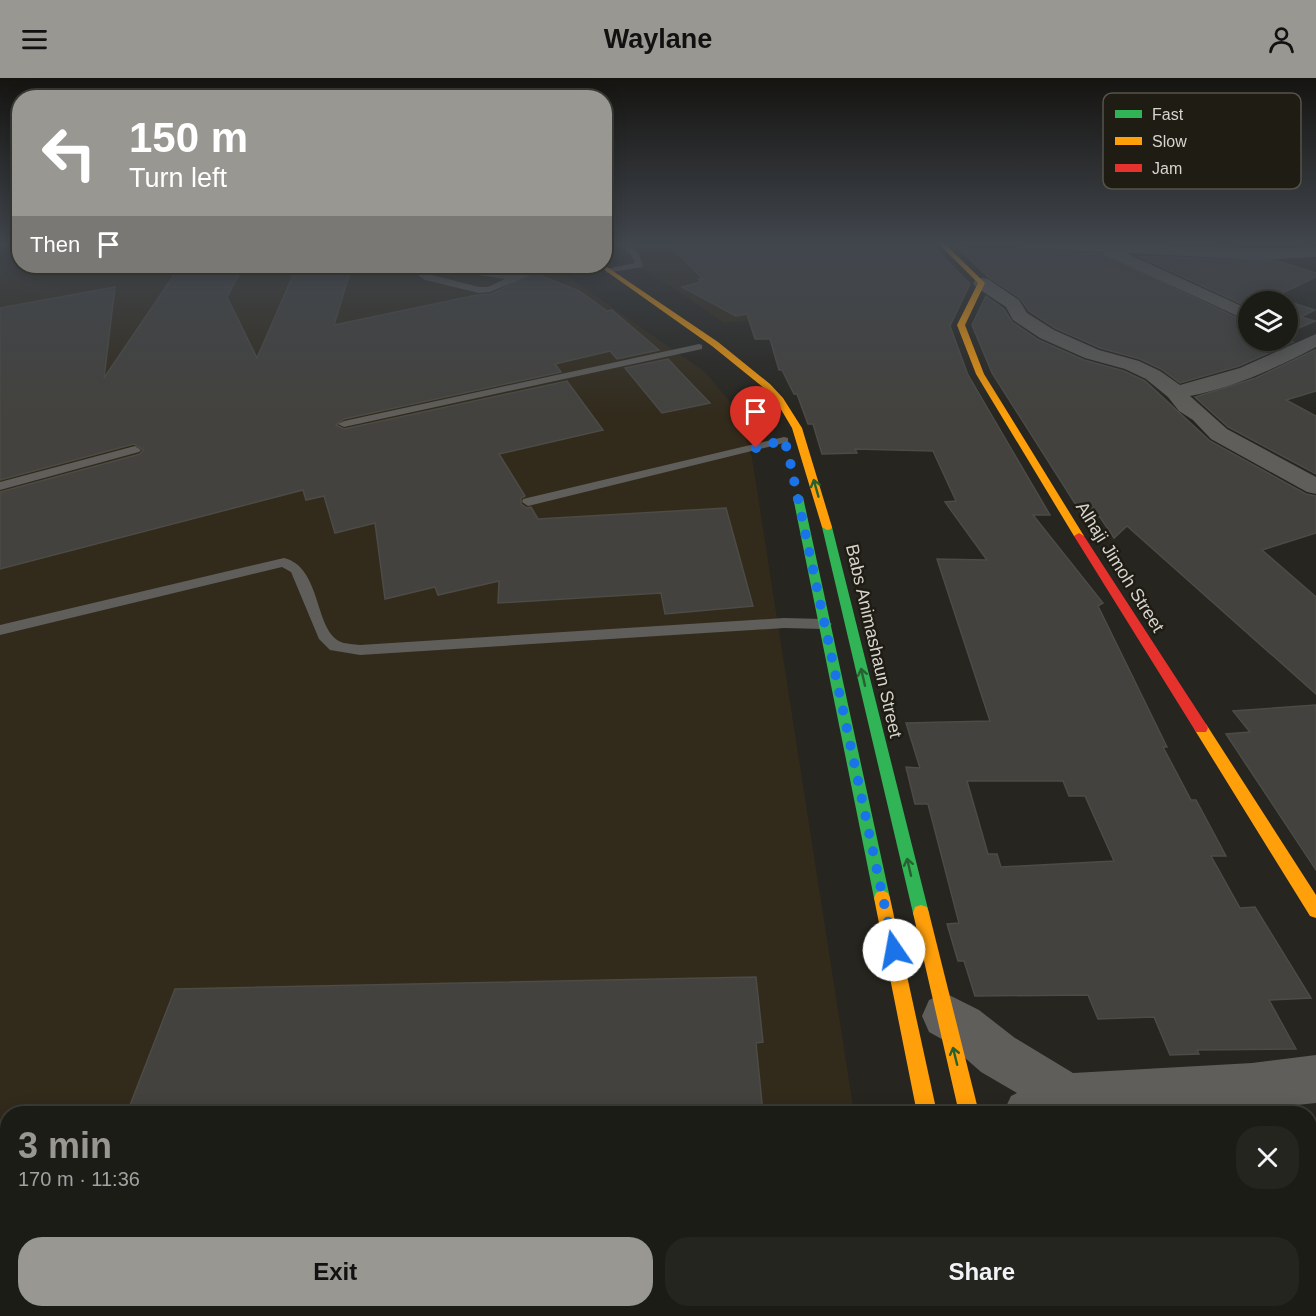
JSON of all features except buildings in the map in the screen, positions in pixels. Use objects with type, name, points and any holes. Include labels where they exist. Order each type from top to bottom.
[{"type":"main road","points":[[641,301],[747,384],[763,402]]},
{"type":"main road","name":"Babs Animashaun Street","points":[[649,301],[715,344],[780,400],[790,414],[804,447],[830,537],[967,1106]]},
{"type":"main road","name":"Alhaji Jimoh Street","points":[[972,301],[961,325],[980,374],[1032,462],[1316,910]]},
{"type":"main road","points":[[795,482],[926,1106]]},
{"type":"main road","points":[[815,582],[841,584]]},
{"type":"street","points":[[1008,301],[1013,304],[1019,316],[1047,334],[1092,354],[1132,365],[1153,375],[1176,392],[1187,406],[1219,434],[1316,488]]},
{"type":"street","points":[[1216,301],[1238,311]]},
{"type":"street","points":[[1298,335],[1315,341]]},
{"type":"street","points":[[1176,392],[1232,378],[1277,361],[1315,341]]},
{"type":"street","points":[[945,1016],[963,1026],[998,1055],[1048,1105],[1252,1088],[1316,1079]]},
{"type":"lane","points":[[344,424],[699,347]]},
{"type":"lane","points":[[528,502],[784,441]]},
{"type":"lane","points":[[0,486],[135,450]]},
{"type":"lane","points":[[0,630],[284,562],[297,570],[324,635],[335,646],[360,650],[784,623],[824,624]]},
{"type":"shaded area","points":[[0,301],[603,301],[705,372],[736,409],[752,458],[853,1106],[0,1106]]},
{"type":"shaded area","points":[[692,301],[829,301],[831,313],[724,323]]},
{"type":"traffic: fast","points":[[798,497],[882,898]]},
{"type":"traffic: fast","points":[[827,527],[921,913]]},
{"type":"traffic: slow","points":[[652,301],[715,344],[767,386],[780,400],[797,428],[827,527]]},
{"type":"traffic: slow","points":[[973,301],[961,325],[980,374],[1079,536]]},
{"type":"traffic: slow","points":[[1201,728],[1316,910]]},
{"type":"traffic: slow","points":[[882,898],[926,1106]]},
{"type":"traffic: slow","points":[[921,913],[967,1106]]},
{"type":"traffic: jam","points":[[1079,536],[1201,728]]},
{"type":"route","points":[[756,448],[784,440],[788,452],[894,950]]}]
